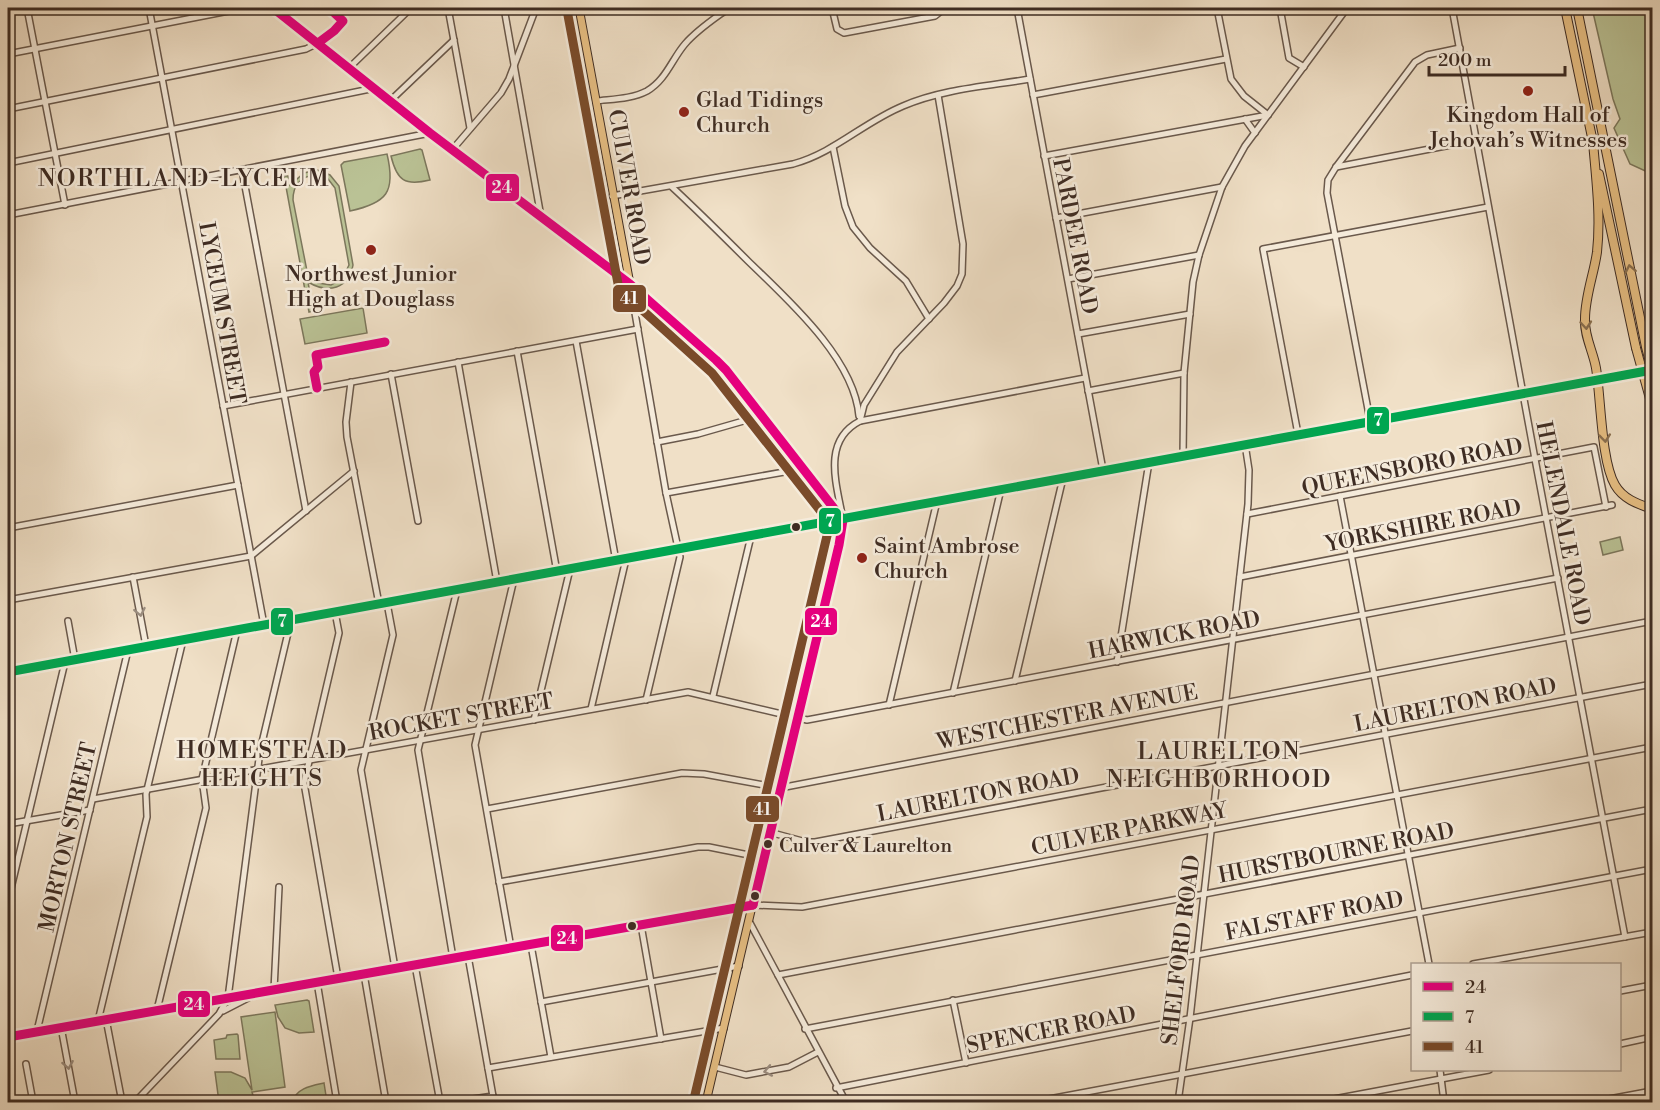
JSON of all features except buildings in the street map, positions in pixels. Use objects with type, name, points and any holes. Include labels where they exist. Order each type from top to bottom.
[{"type":"highway","points":[[1565,8],[1636,348],[1653,406]]},
{"type":"highway","points":[[1577,8],[1646,347],[1653,370]]},
{"type":"highway","points":[[1593,142],[1599,234],[1585,321],[1598,380],[1606,456],[1612,479],[1625,496],[1653,508]]},
{"type":"main road","name":"CULVER ROAD","points":[[579,8],[630,284],[721,365],[843,520]]},
{"type":"main road","points":[[8,672],[843,520],[1370,420],[1653,370]]},
{"type":"main road","points":[[706,1102],[839,545],[843,520]]},
{"type":"street","points":[[27,8],[64,205]]},
{"type":"street","name":"LYCEUM STREET","points":[[149,8],[264,625]]},
{"type":"street","points":[[8,54],[244,8]]},
{"type":"street","points":[[273,8],[430,133],[630,284],[666,493],[674,535],[680,549],[679,562],[646,700]]},
{"type":"street","points":[[349,68],[411,8]]},
{"type":"street","points":[[448,8],[470,128]]},
{"type":"street","points":[[504,8],[541,217]]},
{"type":"street","points":[[453,150],[501,93],[536,8]]},
{"type":"street","points":[[596,101],[630,96],[648,90],[662,78],[693,35],[729,8]]},
{"type":"street","points":[[832,8],[837,29],[844,33],[935,16],[942,8]]},
{"type":"street","name":"PARDEE ROAD","points":[[1017,8],[1103,470]]},
{"type":"street","points":[[1217,8],[1229,74],[1244,96],[1268,115]]},
{"type":"street","points":[[1280,8],[1289,58],[1304,67]]},
{"type":"street","points":[[1183,456],[1184,373],[1190,314],[1199,255],[1222,187],[1237,159],[1255,133],[1347,8]]},
{"type":"street","name":"HELENDALE ROAD","points":[[1452,8],[1534,459],[1625,937]]},
{"type":"street","points":[[390,101],[454,39]]},
{"type":"street","points":[[8,109],[306,49],[318,43]]},
{"type":"street","points":[[1370,420],[1326,188],[1336,167],[1415,62],[1426,55],[1460,48]]},
{"type":"street","points":[[1033,95],[1226,59]]},
{"type":"street","points":[[612,196],[793,164],[833,147],[895,109],[938,95],[1030,79]]},
{"type":"street","points":[[8,162],[375,88]]},
{"type":"street","points":[[860,421],[864,405],[893,358],[954,291],[960,280],[964,263],[963,244],[938,95]]},
{"type":"street","points":[[1044,156],[1268,115]]},
{"type":"street","points":[[1245,119],[1255,133]]},
{"type":"street","points":[[8,215],[430,133]]},
{"type":"street","points":[[1336,167],[1477,140]]},
{"type":"street","points":[[833,147],[845,206],[853,227],[870,248],[906,281],[929,319]]},
{"type":"street","points":[[242,170],[306,511]]},
{"type":"street","points":[[672,187],[793,304],[819,334],[844,372],[853,391],[858,403],[860,421]]},
{"type":"street","points":[[1056,218],[1222,187]]},
{"type":"street","points":[[1298,434],[1263,249],[1488,207]]},
{"type":"street","points":[[1068,279],[1199,255]]},
{"type":"street","points":[[1078,334],[1190,314]]},
{"type":"street","points":[[223,406],[638,329]]},
{"type":"street","points":[[576,340],[616,561]]},
{"type":"street","points":[[517,351],[557,572]]},
{"type":"street","points":[[458,362],[497,582]]},
{"type":"street","points":[[1088,391],[1184,373]]},
{"type":"street","points":[[391,374],[418,521]]},
{"type":"street","points":[[843,520],[834,451],[844,432],[860,421],[1085,378]]},
{"type":"street","points":[[351,382],[346,422],[354,471],[383,603],[393,635],[361,775],[395,969]]},
{"type":"street","points":[[657,442],[698,434],[760,416]]},
{"type":"street","name":"SHELFORD ROAD","points":[[1178,1102],[1190,1018],[1247,514],[1250,482],[1245,444]]},
{"type":"street","name":"QUEENSBORO ROAD","points":[[1247,514],[1594,447],[1609,506]]},
{"type":"street","points":[[1117,662],[1149,462]]},
{"type":"street","points":[[666,493],[801,469]]},
{"type":"street","points":[[8,600],[251,555],[354,471]]},
{"type":"street","points":[[1015,681],[1063,478]]},
{"type":"street","points":[[8,528],[238,486]]},
{"type":"street","points":[[953,693],[1001,489]]},
{"type":"street","points":[[1340,496],[1429,963]]},
{"type":"street","points":[[890,705],[937,501]]},
{"type":"street","name":"YORKSHIRE ROAD","points":[[1240,577],[1609,506]]},
{"type":"street","points":[[713,696],[751,536]]},
{"type":"street","points":[[591,710],[626,559]]},
{"type":"street","points":[[534,720],[570,569]]},
{"type":"street","points":[[133,577],[146,646]]},
{"type":"street","name":"HARWICK ROAD","points":[[796,718],[807,720],[890,705],[1558,578]]},
{"type":"street","points":[[511,948],[476,752],[477,730],[514,579]]},
{"type":"street","points":[[453,958],[418,757],[419,741],[458,590]]},
{"type":"street","points":[[335,612],[339,633],[304,786],[338,978]]},
{"type":"street","points":[[135,1102],[219,1014],[228,998],[258,769],[291,620]]},
{"type":"street","points":[[68,621],[75,660]]},
{"type":"street","name":"WESTCHESTER AVENUE","points":[[487,809],[682,773],[704,774],[780,788],[1653,621]]},
{"type":"street","points":[[157,1010],[206,808],[202,779],[237,630]]},
{"type":"street","points":[[98,1021],[147,817],[147,789],[183,640]]},
{"type":"street","name":"MORTON STREET","points":[[37,1031],[128,650]]},
{"type":"street","points":[[8,901],[65,662]]},
{"type":"street","name":"LAURELTON ROAD","points":[[769,832],[814,842],[1653,684]]},
{"type":"street","name":"ROCKET STREET","points":[[93,799],[688,692],[713,696],[796,718]]},
{"type":"street","name":"CULVER PARKWAY","points":[[262,992],[753,905],[802,907],[1653,747]]},
{"type":"street","name":"HURSTBOURNE ROAD","points":[[778,975],[1653,809]]},
{"type":"street","points":[[8,824],[90,810]]},
{"type":"street","points":[[499,882],[698,847],[709,847],[764,858]]},
{"type":"street","name":"FALSTAFF ROAD","points":[[805,1029],[1653,869]]},
{"type":"street","points":[[274,990],[279,887]]},
{"type":"street","points":[[750,923],[846,1102]]},
{"type":"street","points":[[641,925],[661,1039]]},
{"type":"street","points":[[1479,963],[1653,932]]},
{"type":"street","points":[[531,945],[551,1057]]},
{"type":"street","points":[[453,1102],[494,1099],[468,956]]},
{"type":"street","points":[[416,965],[440,1102]]},
{"type":"street","points":[[541,1002],[739,966]]},
{"type":"street","points":[[364,974],[386,1102]]},
{"type":"street","name":"SPENCER ROAD","points":[[837,1088],[1411,975]]},
{"type":"street","points":[[317,982],[337,1102]]},
{"type":"street","points":[[1621,991],[1653,985]]},
{"type":"street","points":[[8,1037],[262,992]]},
{"type":"street","points":[[219,1014],[262,992]]},
{"type":"street","points":[[953,1000],[966,1063]]},
{"type":"street","points":[[106,1019],[122,1102]]},
{"type":"street","points":[[61,1027],[75,1102]]},
{"type":"street","points":[[488,1068],[724,1028]]},
{"type":"street","points":[[1033,1102],[1411,1031]]},
{"type":"street","points":[[1621,1044],[1653,1037]]},
{"type":"street","points":[[715,1067],[746,1075],[789,1067],[818,1052]]},
{"type":"street","points":[[26,1064],[33,1102]]},
{"type":"street","points":[[1440,1071],[1444,1102]]},
{"type":"street","points":[[1318,1102],[1484,1071]]},
{"type":"street","points":[[1593,1102],[1653,1091]]},
{"type":"street","points":[[698,1102],[706,1102]]},
{"type":"green space","points":[[1592,8],[1652,8],[1652,174],[1630,164],[1614,128],[1620,119],[1613,99]]},
{"type":"green space","points":[[420,149],[430,180],[408,182],[403,180],[396,171],[391,156]]},
{"type":"green space","points":[[387,154],[390,178],[386,194],[373,204],[350,211],[341,165],[344,162]]},
{"type":"green space","points":[[317,170],[330,175],[339,186],[353,265],[347,279],[336,287],[323,288],[308,282],[313,311],[309,312],[284,176],[288,176],[290,185],[304,173]],"holes":[[[316,175],[328,179],[335,188],[349,265],[342,279],[331,285],[318,283],[307,271],[293,200],[294,190],[302,179]]]},
{"type":"green space","points":[[363,308],[367,333],[305,344],[300,319]]},
{"type":"green space","points":[[1620,537],[1623,550],[1603,555],[1600,542]]},
{"type":"green space","points":[[307,1000],[314,1032],[299,1033],[285,1028],[278,1017],[275,1005]]},
{"type":"green space","points":[[275,1012],[285,1087],[252,1092],[255,1102],[219,1102],[215,1072],[231,1072],[245,1078],[252,1090],[241,1017]]},
{"type":"green space","points":[[237,1034],[240,1059],[216,1059],[214,1040]]},
{"type":"green space","points":[[324,1083],[327,1102],[292,1102],[301,1091]]},
{"type":"transit line","name":"24","points":[[273,8],[430,133],[630,284],[716,360],[843,520],[753,905]]},
{"type":"transit line","name":"24","points":[[318,43],[343,21],[329,8]]},
{"type":"transit line","name":"41","points":[[567,10],[619,289],[712,373],[830,523],[694,1099]]},
{"type":"transit line","name":"24","points":[[317,388],[314,372],[318,367],[316,355],[385,342]]},
{"type":"transit line","name":"7","points":[[8,672],[1652,370]]},
{"type":"transit line","name":"24","points":[[8,1037],[753,905]]},
{"type":"place","name":"Kingdom Hall of Jehovah’s Witnesses","points":[[1528,91]]},
{"type":"place","name":"Glad Tidings Church","points":[[684,112]]},
{"type":"place","name":"Northwest Junior High at Douglass","points":[[371,250]]},
{"type":"place","name":"Saint Ambrose Church","points":[[862,558]]},
{"type":"place","name":"Culver & Laurelton","points":[[768,844]]},
{"type":"district","name":"NORTHLAND-LYCEUM","points":[[184,178]]},
{"type":"district","name":"HOMESTEAD HEIGHTS","points":[[262,764]]},
{"type":"district","name":"LAURELTON NEIGHBORHOOD","points":[[1219,765]]}]
